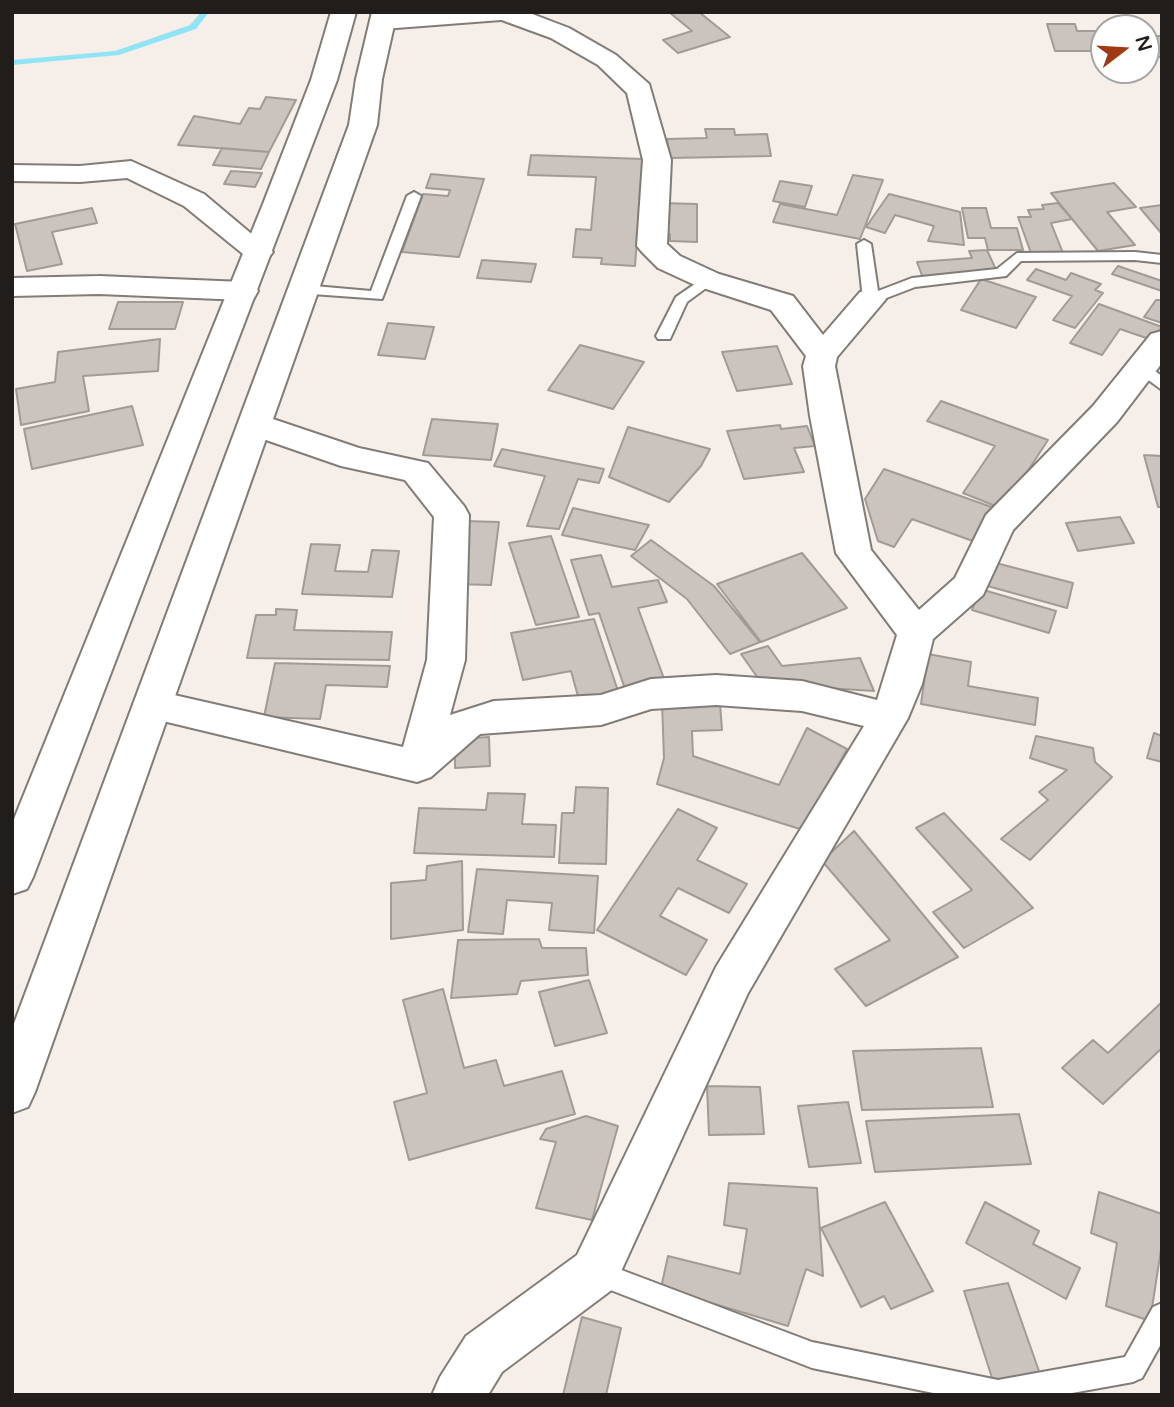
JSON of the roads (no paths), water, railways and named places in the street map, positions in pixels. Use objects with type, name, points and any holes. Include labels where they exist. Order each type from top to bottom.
[{"type":"street","points":[[12,877],[258,253],[324,80],[344,12]]},
{"type":"street","points":[[12,1092],[363,125],[369,79],[384,17],[511,13],[560,33],[607,60],[640,90],[657,160],[652,246],[669,262],[708,280],[782,303],[822,355]]},
{"type":"street","points":[[324,80],[369,79]]},
{"type":"street","points":[[12,173],[80,174],[131,169],[194,200],[258,253]]},
{"type":"street","points":[[12,287],[113,285],[243,291]]},
{"type":"street","points":[[870,299],[822,355],[819,366],[826,416],[839,468],[854,553],[916,632]]},
{"type":"street","points":[[458,1395],[484,1354],[595,1272],[732,981],[889,718],[903,684],[916,632],[970,586],[998,524],[1155,364]]},
{"type":"street","points":[[255,424],[353,458],[416,471],[452,514],[446,660],[417,766]]},
{"type":"street","points":[[417,766],[468,722],[494,716],[601,710],[651,694],[716,690],[802,696],[889,718]]},
{"type":"street","points":[[152,705],[417,766]]},
{"type":"lane","points":[[303,290],[377,296],[414,196]]},
{"type":"lane","points":[[864,244],[870,299],[912,283],[1001,273],[1017,257],[1135,256],[1162,259]]},
{"type":"lane","points":[[664,336],[681,300],[708,280]]},
{"type":"lane","points":[[595,1272],[812,1355],[998,1393],[1048,1389],[1133,1369],[1162,1316]]},
{"type":"waterway","points":[[12,63],[116,53],[193,27],[205,12]]}]
